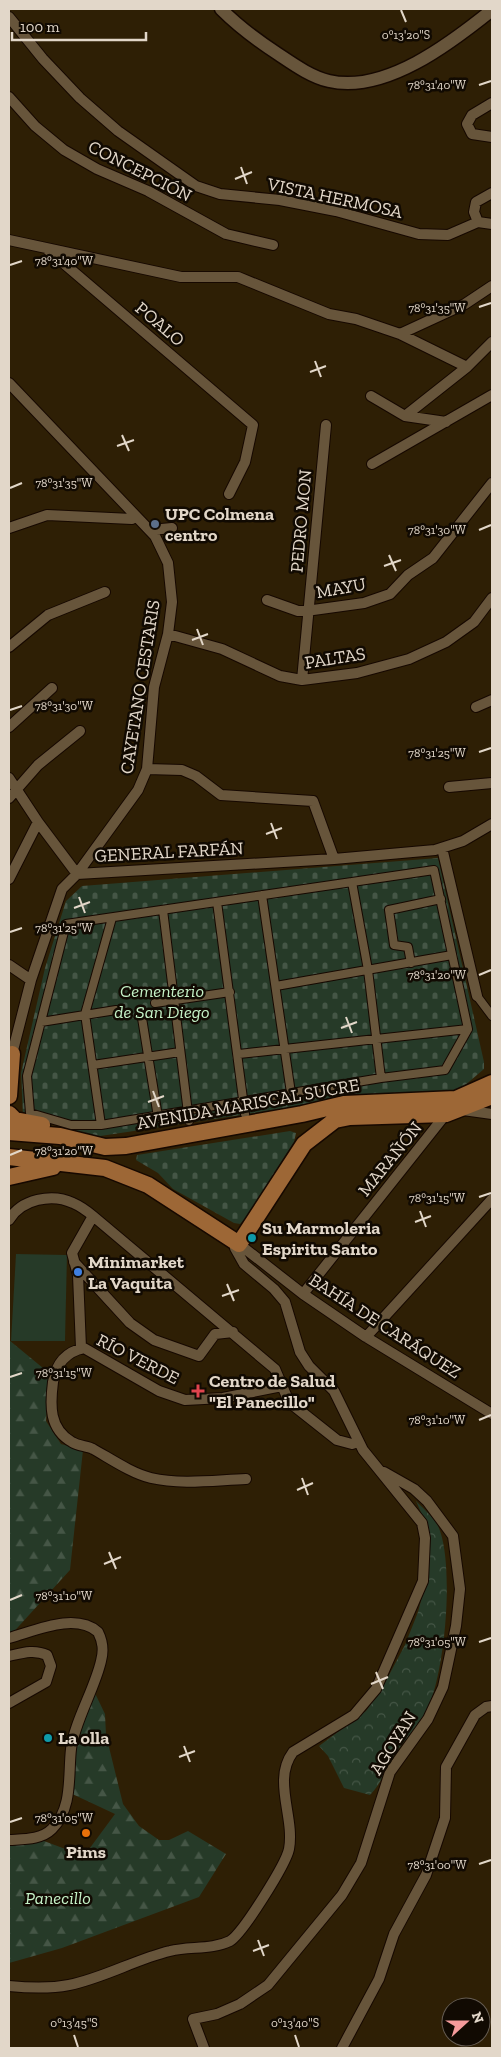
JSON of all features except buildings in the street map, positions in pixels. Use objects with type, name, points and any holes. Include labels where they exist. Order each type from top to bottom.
[{"type":"main road","points":[[9,1096],[11,1053]]},
{"type":"main road","name":"AVENIDA MARISCAL SUCRE","points":[[9,1132],[60,1136],[105,1147],[114,1147],[302,1114],[354,1102],[456,1099],[492,1083]]},
{"type":"main road","name":"AVENIDA MARISCAL SUCRE","points":[[304,1144],[335,1120],[350,1117],[454,1112],[492,1096]]},
{"type":"main road","points":[[9,1114],[15,1120],[49,1126],[60,1136]]},
{"type":"main road","points":[[9,1157],[64,1165],[106,1168],[148,1185],[238,1244],[304,1144],[309,1132],[306,1119],[302,1114]]},
{"type":"main road","points":[[9,1177],[64,1165]]},
{"type":"street","points":[[221,9],[252,36],[293,64],[326,81],[350,84],[372,81],[418,61],[492,10]]},
{"type":"street","name":"VISTA HERMOSA","points":[[9,17],[43,59],[80,98],[118,131],[196,186],[220,194],[280,200],[336,211],[419,234],[448,235],[478,222]]},
{"type":"street","name":"CONCEPCIÓN","points":[[9,97],[35,126],[64,150],[97,169],[148,191],[226,234],[273,245]]},
{"type":"street","points":[[492,103],[472,115],[468,124],[472,134],[492,137]]},
{"type":"street","points":[[492,193],[476,202],[474,212],[478,222],[492,224]]},
{"type":"street","points":[[9,240],[181,277],[238,277],[329,314],[356,319],[400,334],[467,367]]},
{"type":"street","name":"POALO","points":[[46,249],[253,425],[241,472],[229,494]]},
{"type":"street","points":[[400,334],[465,304],[492,286]]},
{"type":"street","points":[[405,416],[467,367],[492,342]]},
{"type":"street","name":"CAYETANO CESTARIS","points":[[9,383],[150,530],[161,544],[168,563],[172,602],[168,634],[154,687],[147,769],[138,790],[77,874],[62,890],[31,980],[11,1053]]},
{"type":"street","points":[[372,464],[492,395]]},
{"type":"street","points":[[371,396],[405,416],[446,422]]},
{"type":"street","name":"PEDRO MON","points":[[302,680],[326,425]]},
{"type":"street","name":"MAYU","points":[[268,600],[298,611],[310,611],[364,603],[390,594],[408,575],[433,558],[492,483]]},
{"type":"street","points":[[9,528],[47,515],[132,519],[136,516]]},
{"type":"street","points":[[150,530],[172,528]]},
{"type":"street","points":[[9,647],[48,615],[105,592]]},
{"type":"street","name":"PALTAS","points":[[168,634],[222,650],[280,676],[302,680],[357,673],[409,659],[446,642],[474,622],[492,598]]},
{"type":"street","points":[[9,727],[52,688]]},
{"type":"street","points":[[476,707],[492,700]]},
{"type":"street","points":[[9,798],[15,789],[51,753],[80,731]]},
{"type":"street","points":[[147,769],[182,770],[196,776],[221,794],[313,801],[334,859]]},
{"type":"street","points":[[9,778],[38,822],[77,874]]},
{"type":"street","points":[[449,787],[492,782]]},
{"type":"street","points":[[9,879],[38,822]]},
{"type":"street","name":"GENERAL FARFÁN","points":[[77,874],[334,859],[442,848],[463,841],[492,824]]},
{"type":"street","points":[[442,848],[477,996],[492,1016]]},
{"type":"street","points":[[434,870],[468,1029],[444,1070],[381,1078],[101,1125],[71,1125],[30,1113],[27,1076],[66,924],[262,896],[434,870]]},
{"type":"street","points":[[352,882],[368,970],[381,1078]]},
{"type":"street","points":[[262,896],[291,1093]]},
{"type":"street","points":[[411,963],[408,947],[394,945],[389,910],[440,899]]},
{"type":"street","points":[[217,902],[239,1054],[245,1114]]},
{"type":"street","points":[[163,910],[189,1121]]},
{"type":"street","points":[[101,1125],[84,1014],[112,918]]},
{"type":"street","points":[[276,986],[452,955]]},
{"type":"street","points":[[9,965],[31,980]]},
{"type":"street","points":[[155,1003],[230,992]]},
{"type":"street","points":[[41,1022],[116,1010]]},
{"type":"street","points":[[142,1018],[158,1116]]},
{"type":"street","points":[[239,1054],[285,1047],[468,1029]]},
{"type":"street","points":[[93,1065],[180,1052]]},
{"type":"street","points":[[454,1112],[492,1114]]},
{"type":"street","name":"MARAÑÓN","points":[[303,1294],[454,1112]]},
{"type":"street","points":[[9,1220],[17,1208],[49,1199],[63,1199],[94,1216],[234,1332],[275,1369],[289,1402],[337,1440],[352,1444],[358,1442]]},
{"type":"street","points":[[366,1336],[492,1199]]},
{"type":"street","points":[[82,1348],[78,1275],[73,1251],[94,1216]]},
{"type":"street","points":[[9,1986],[44,1988],[70,1985],[168,1951],[222,1944],[240,1932],[288,1851],[289,1834],[284,1773],[286,1762],[293,1752],[354,1715],[369,1700],[381,1679],[423,1581],[426,1553],[424,1526],[358,1442],[352,1425],[334,1391],[309,1366],[300,1352],[285,1302],[274,1289],[239,1258],[235,1248],[238,1244]]},
{"type":"street","name":"BAHÍA DE CARÁQUEZ","points":[[238,1244],[303,1294],[366,1336],[492,1414]]},
{"type":"street","points":[[74,1262],[130,1323],[168,1346],[199,1356],[215,1334],[234,1332]]},
{"type":"street","name":"RÍO VERDE","points":[[246,1479],[169,1481],[150,1478],[88,1446],[73,1443],[56,1428],[51,1412],[53,1381],[58,1363],[82,1348],[96,1354],[159,1391],[185,1400],[224,1398],[282,1386]]},
{"type":"street","name":"AGOYAN","points":[[204,2048],[192,2019],[217,2014],[240,2004],[268,1985],[342,1895],[361,1863],[390,1772],[428,1719],[443,1687],[456,1626],[460,1589],[453,1536],[436,1512],[414,1489],[380,1470]]},
{"type":"street","points":[[9,1638],[68,1623],[83,1624],[98,1632],[103,1647],[101,1662],[71,1746],[68,1792],[62,1816],[52,1830],[36,1838],[9,1840]]},
{"type":"street","points":[[9,1656],[41,1652],[47,1655],[51,1666],[46,1682],[9,1703]]},
{"type":"street","points":[[342,2048],[379,1979],[394,1934],[426,1875],[445,1818],[446,1767],[475,1715],[486,1707],[492,1706]]},
{"type":"green space","name":"Cementerio de San Diego","points":[[438,858],[484,1062],[484,1069],[457,1092],[436,1095],[336,1096],[314,1104],[87,1138],[53,1123],[23,1117],[21,1073],[45,968],[66,901],[82,886]]},
{"type":"green space","points":[[290,1131],[296,1133],[294,1142],[240,1224],[234,1223],[173,1189],[158,1173],[136,1160],[137,1155]]},
{"type":"green space","points":[[16,1254],[67,1255],[65,1341],[11,1341]]},
{"type":"green space","points":[[9,1340],[49,1373],[46,1421],[61,1444],[83,1450],[70,1570],[9,1637]]},
{"type":"green space","points":[[416,1501],[437,1524],[443,1541],[447,1591],[443,1648],[432,1698],[425,1714],[395,1754],[380,1782],[370,1795],[344,1788],[328,1756],[319,1746],[366,1711],[381,1690],[405,1645],[418,1612],[427,1578],[426,1524]]},
{"type":"green space","name":"Panecillo","points":[[92,1687],[105,1714],[106,1735],[123,1804],[139,1826],[159,1840],[169,1840],[188,1831],[226,1854],[199,1897],[62,1948],[9,1963],[9,1840],[36,1838],[84,1856],[115,1814],[68,1792],[71,1746]]},
{"type":"place","name":"UPC Colmena centro","points":[[155,524]]},
{"type":"place","name":"Su Marmoleria Espiritu Santo","points":[[252,1238]]},
{"type":"place","name":"Minimarket La Vaquita","points":[[78,1272]]},
{"type":"place","name":"Centro de Salud \"El Panecillo\"","points":[[198,1391]]},
{"type":"place","name":"La olla","points":[[48,1738]]},
{"type":"place","name":"Pims","points":[[86,1833]]}]
